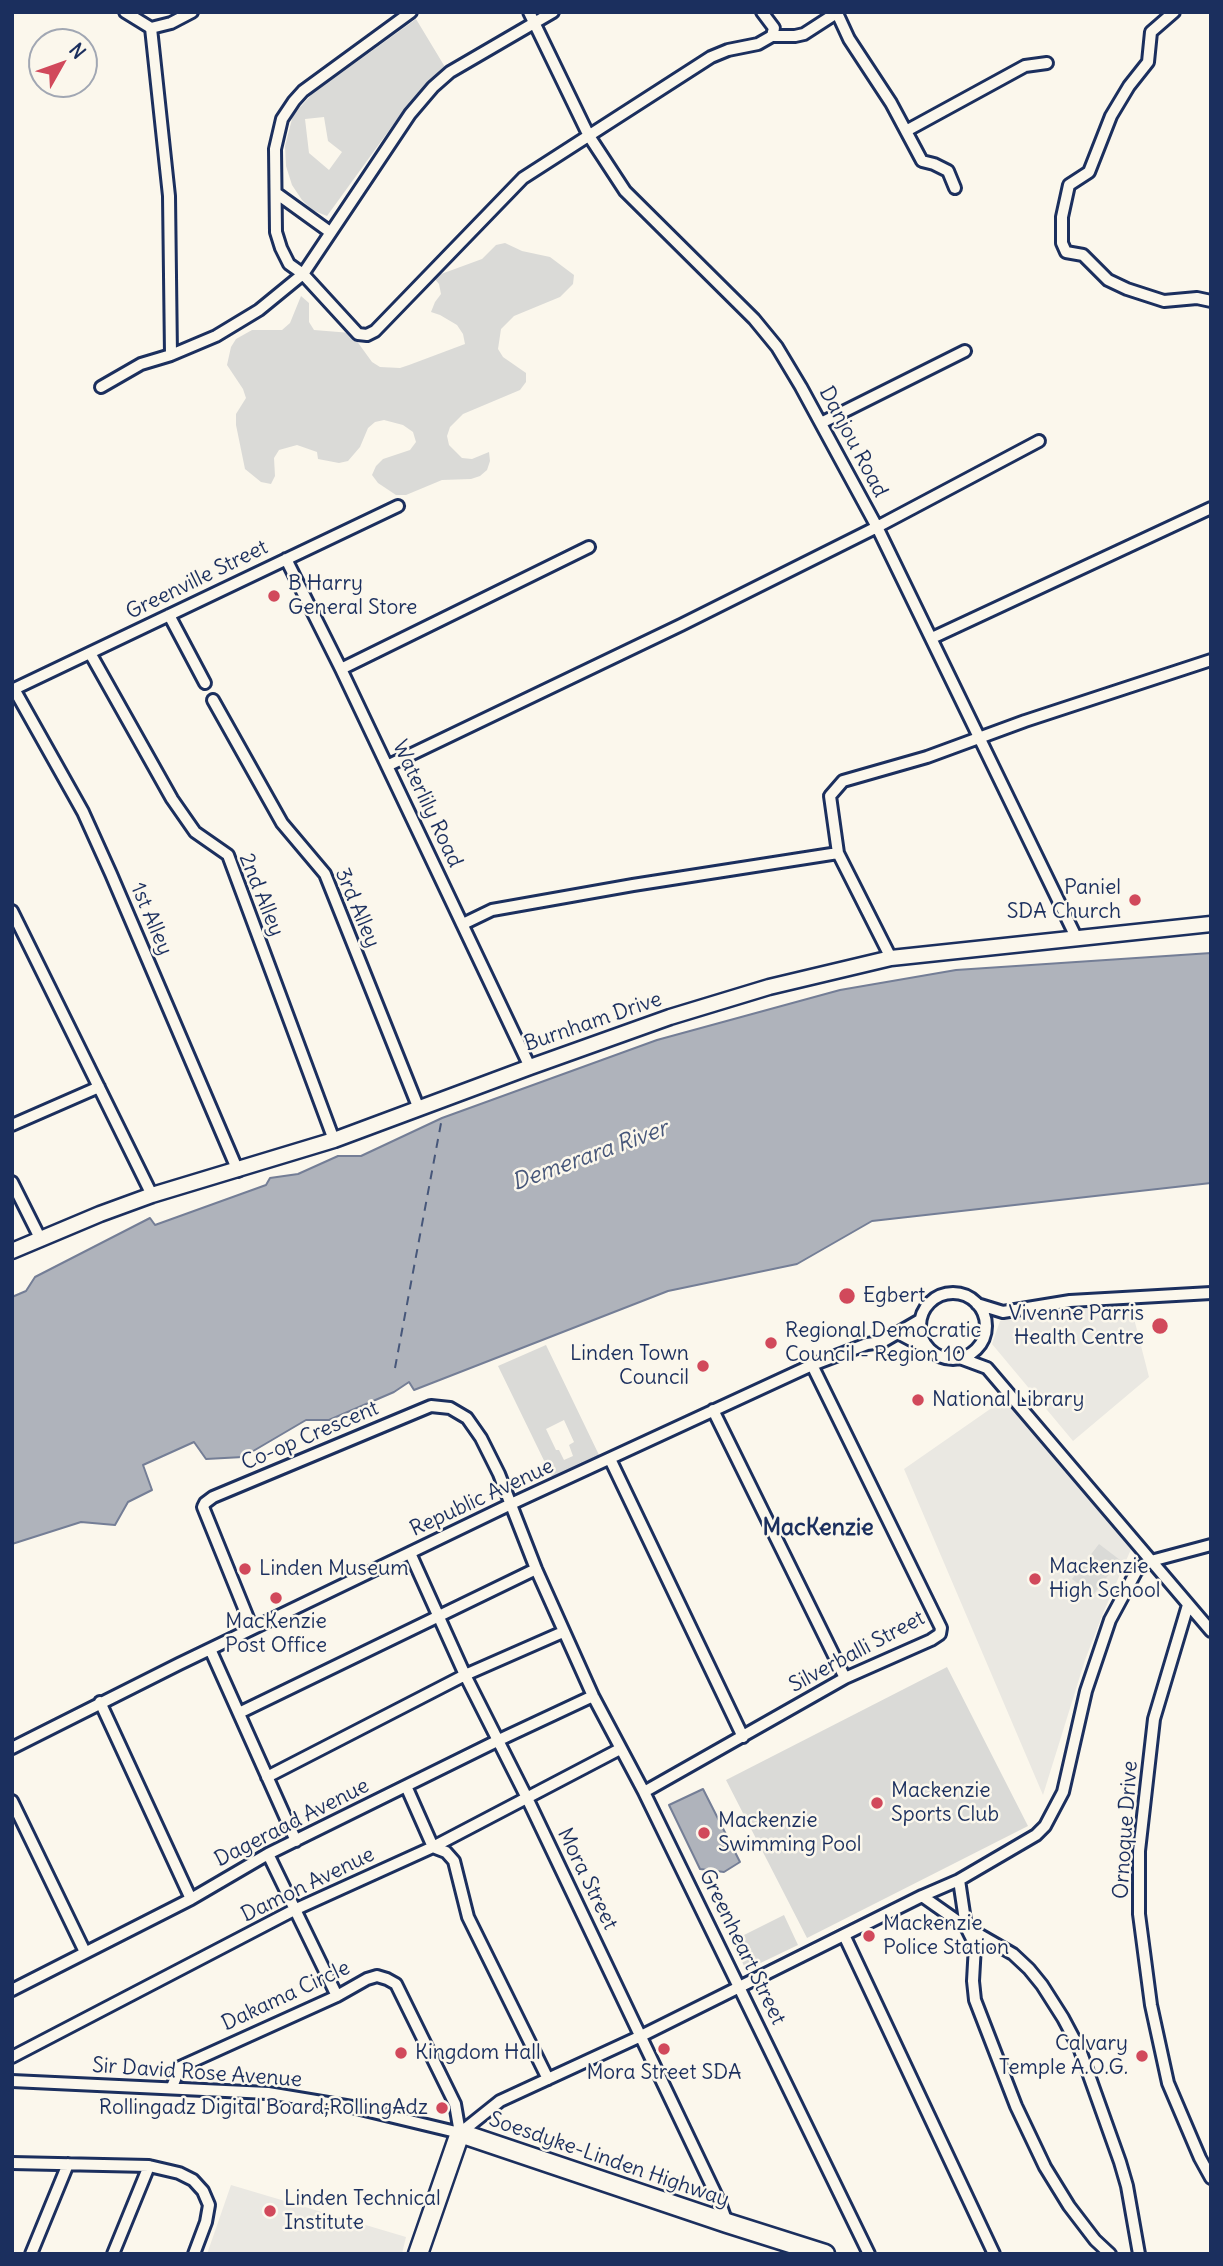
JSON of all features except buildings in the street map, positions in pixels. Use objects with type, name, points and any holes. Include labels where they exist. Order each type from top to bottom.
[{"type":"main road","name":"Soesdyke-Linden Highway","points":[[418,2254],[460,2133],[825,2254]]},
{"type":"street","points":[[125,12],[150,27],[172,23],[192,12]]},
{"type":"street","points":[[411,12],[303,91],[282,119],[275,149],[276,232],[281,248],[289,264],[303,274],[358,334],[367,335],[375,331],[523,178],[710,57],[758,44],[772,36],[804,34],[837,13],[849,39],[891,103],[922,161],[948,171],[955,188]]},
{"type":"street","name":"Danjou Road","points":[[529,12],[589,136],[625,191],[777,346],[877,527],[1076,937]]},
{"type":"street","points":[[101,387],[141,364],[216,336],[259,310],[303,274],[410,114],[433,87],[450,72],[552,12]]},
{"type":"street","points":[[762,12],[774,28],[772,36]]},
{"type":"street","points":[[1174,12],[1151,32],[1148,62],[1129,86],[1111,116],[1089,172],[1069,186],[1062,217],[1062,243],[1066,252],[1083,255],[1108,280],[1127,289],[1164,301],[1197,298],[1211,301]]},
{"type":"street","points":[[150,27],[169,196],[171,355]]},
{"type":"street","points":[[906,131],[1025,66],[1047,63]]},
{"type":"street","points":[[276,193],[330,232]]},
{"type":"street","points":[[821,423],[965,351]]},
{"type":"street","points":[[387,766],[681,625],[877,527],[1039,441]]},
{"type":"street","name":"Greenville Street","points":[[13,689],[398,506]]},
{"type":"street","points":[[932,638],[1211,508]]},
{"type":"street","points":[[341,669],[589,547]]},
{"type":"street","name":"Waterlily Road","points":[[286,559],[530,1067]]},
{"type":"street","points":[[169,615],[205,684]]},
{"type":"street","name":"2nd Alley","points":[[90,653],[172,799],[195,832],[228,855],[334,1140]]},
{"type":"street","points":[[891,958],[838,853],[830,796],[843,781],[927,757],[1025,721],[1211,660]]},
{"type":"street","name":"1st Alley","points":[[13,689],[89,824],[238,1171]]},
{"type":"street","name":"3rd Alley","points":[[214,700],[282,823],[325,874],[419,1109]]},
{"type":"street","points":[[463,924],[492,910],[838,853]]},
{"type":"street","points":[[12,911],[152,1195]]},
{"type":"street","name":"Burnham Drive","points":[[12,1251],[152,1195],[334,1140],[530,1067],[769,987],[891,958],[1211,924]]},
{"type":"street","points":[[12,1125],[99,1087]]},
{"type":"street","points":[[12,1182],[40,1238]]},
{"type":"street","points":[[977,1304],[1003,1312],[1070,1301],[1211,1293]]},
{"type":"street","points":[[935,1353],[920,1333],[920,1320],[925,1308],[933,1299],[944,1294],[968,1296],[977,1304],[985,1321],[986,1368]]},
{"type":"street","points":[[960,1358],[970,1354],[1003,1312]]},
{"type":"street","name":"Republic Avenue","points":[[12,1748],[100,1702],[511,1504],[812,1365],[867,1344],[882,1342],[920,1320]]},
{"type":"street","points":[[898,1333],[947,1358],[960,1358],[986,1368],[1211,1631]]},
{"type":"street","name":"Silverballi Street","points":[[644,1792],[845,1678],[940,1634],[941,1628],[812,1365]]},
{"type":"street","name":"Co-op Crescent","points":[[252,1629],[204,1507],[213,1497],[431,1406],[450,1408],[467,1418],[493,1461],[511,1504]]},
{"type":"street","points":[[713,1410],[845,1678]]},
{"type":"street","points":[[610,1459],[743,1737]]},
{"type":"street","name":"Greenheart Street","points":[[511,1504],[536,1569],[593,1696],[644,1792],[869,2254]]},
{"type":"street","points":[[460,2133],[500,2101],[641,2036],[959,1880],[1036,1835],[1050,1819],[1063,1792],[1086,1691],[1110,1620],[1137,1570],[1151,1561],[1211,1545]]},
{"type":"street","name":"Mora Street","points":[[410,1553],[438,1617],[641,2036],[727,2223]]},
{"type":"street","points":[[239,1713],[536,1569]]},
{"type":"street","name":"Ornoque Drive","points":[[1188,1605],[1154,1719],[1139,1850],[1139,1914],[1151,2005],[1168,2083],[1211,2178]]},
{"type":"street","points":[[267,1777],[466,1675],[563,1632]]},
{"type":"street","points":[[210,1649],[296,1841]]},
{"type":"street","name":"Dageraad Avenue","points":[[12,1990],[191,1899],[268,1854],[593,1696]]},
{"type":"street","points":[[100,1702],[191,1899]]},
{"type":"street","name":"Damon Avenue","points":[[12,2057],[295,1910],[433,1847],[620,1749]]},
{"type":"street","points":[[405,1786],[433,1847],[446,1852],[454,1861],[468,1917],[548,2079]]},
{"type":"street","points":[[12,1801],[85,1952]]},
{"type":"street","points":[[268,1854],[337,1996]]},
{"type":"street","points":[[959,1880],[966,1927],[975,1945],[975,2000],[1016,2106],[1045,2167],[1069,2206],[1110,2254]]},
{"type":"street","points":[[922,1896],[966,1927],[1013,1954],[1030,1969],[1063,2018],[1080,2050],[1120,2162],[1139,2254]]},
{"type":"street","points":[[844,1935],[994,2254]]},
{"type":"street","name":"Dakama Circle","points":[[172,2088],[180,2067],[377,1976],[396,1984],[455,2104],[460,2133]]},
{"type":"street","name":"Sir David Rose Avenue","points":[[12,2081],[268,2093],[352,2107],[460,2133]]},
{"type":"street","points":[[12,2162],[149,2166],[179,2172],[193,2180],[203,2191],[209,2206],[194,2254]]},
{"type":"street","points":[[31,2254],[68,2164]]},
{"type":"street","points":[[113,2254],[149,2166]]},
{"type":"shaded area","points":[[416,19],[445,67],[406,107],[327,216],[312,210],[302,200],[292,185],[286,166],[285,146],[293,115],[312,94]],"holes":[[[324,117],[328,141],[342,152],[329,170],[309,153],[305,119]]]},
{"type":"shaded area","points":[[505,243],[522,251],[550,257],[574,275],[573,284],[560,297],[514,316],[501,329],[498,349],[503,357],[526,373],[526,382],[520,390],[463,414],[450,427],[447,436],[449,445],[462,458],[472,459],[489,452],[487,470],[471,479],[442,480],[406,495],[396,495],[378,483],[372,475],[383,459],[410,450],[416,442],[413,432],[403,425],[384,420],[375,422],[368,428],[360,447],[348,461],[339,463],[318,459],[317,452],[297,445],[279,450],[274,458],[275,476],[271,484],[261,482],[245,469],[236,414],[246,398],[227,365],[231,347],[236,339],[252,330],[282,330],[290,323],[301,296],[309,303],[309,322],[314,330],[351,333],[372,362],[380,367],[400,368],[409,365],[465,344],[457,325],[431,312],[441,294],[439,284],[433,277],[482,259],[496,245]]},
{"type":"shaded area","points":[[1130,1303],[1149,1377],[1073,1441],[992,1344],[1000,1321],[1055,1307]]},
{"type":"shaded area","points":[[546,1345],[599,1455],[552,1477],[498,1366]],"holes":[[[564,1420],[574,1442],[569,1445],[573,1456],[564,1460],[546,1429]]]},
{"type":"shaded area","name":"Mackenzie High School","points":[[1006,1398],[1132,1547],[1085,1660],[1043,1795],[904,1469]]},
{"type":"shaded area","points":[[1099,1544],[1120,1560],[1093,1595],[1072,1579]]},
{"type":"shaded area","name":"Mackenzie Sports Club","points":[[947,1667],[1028,1826],[807,1938],[726,1780]]},
{"type":"shaded area","points":[[784,1915],[798,1945],[746,1970],[732,1941]]},
{"type":"shaded area","name":"Linden Technical Institute","points":[[231,2185],[406,2237],[402,2254],[207,2254]]},
{"type":"water","name":"Demerara River","points":[[1211,953],[1211,1183],[872,1221],[797,1264],[668,1291],[414,1390],[409,1382],[394,1392],[329,1420],[306,1420],[243,1457],[206,1459],[194,1442],[143,1465],[152,1490],[128,1502],[115,1525],[81,1522],[12,1544],[12,1297],[26,1291],[35,1277],[150,1218],[155,1225],[266,1185],[270,1178],[298,1174],[338,1156],[361,1156],[442,1118],[657,1040],[840,990],[956,970]]},
{"type":"water","name":"Mackenzie Swimming Pool","points":[[703,1789],[740,1862],[724,1872],[700,1869],[669,1805]]},
{"type":"ferry route","points":[[395,1368],[442,1118]]},
{"type":"place","name":"B Harry General Store","points":[[274,596]]},
{"type":"place","name":"Paniel SDA Church","points":[[1135,900]]},
{"type":"place","name":"Egbert","points":[[847,1296]]},
{"type":"place","name":"Vivenne Parris Health Centre","points":[[1160,1326]]},
{"type":"place","name":"Regional Democratic Council - Region 10","points":[[771,1343]]},
{"type":"place","name":"Linden Town Council","points":[[703,1366]]},
{"type":"place","name":"National Library","points":[[918,1400]]},
{"type":"place","name":"Linden Museum","points":[[245,1569]]},
{"type":"place","name":"Mackenzie High School","points":[[1035,1579]]},
{"type":"place","name":"MacKenzie Post Office","points":[[276,1598]]},
{"type":"place","name":"Mackenzie Sports Club","points":[[877,1803]]},
{"type":"place","name":"Mackenzie Swimming Pool","points":[[704,1833]]},
{"type":"place","name":"Mackenzie Police Station","points":[[869,1936]]},
{"type":"place","name":"Mora Street SDA","points":[[664,2049]]},
{"type":"place","name":"Kingdom Hall","points":[[401,2053]]},
{"type":"place","name":"Calvary Temple A.O.G.","points":[[1142,2056]]},
{"type":"place","name":"Rollingadz Digital Board;RollingAdz","points":[[442,2108]]},
{"type":"place","name":"Linden Technical Institute","points":[[270,2211]]},
{"type":"district","name":"MacKenzie","points":[[818,1528]]}]
